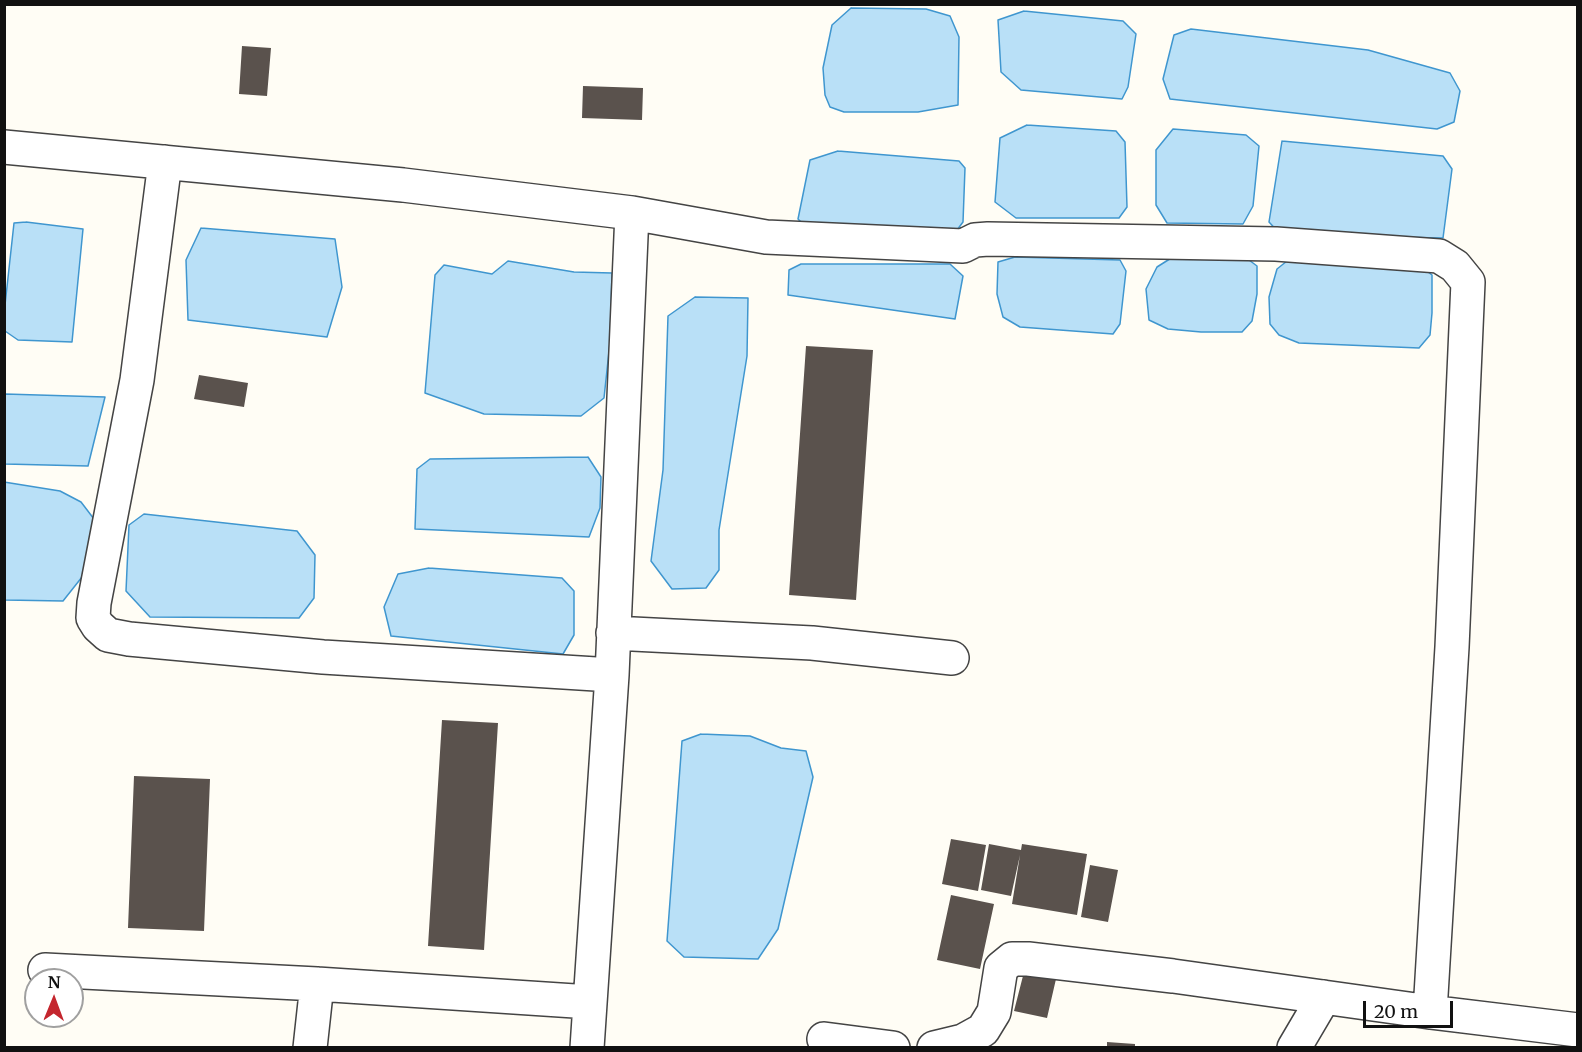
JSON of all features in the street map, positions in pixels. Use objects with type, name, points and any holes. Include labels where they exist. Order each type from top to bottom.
[{"type":"street","points":[[4,147],[403,185],[632,213],[765,237],[963,246],[975,240],[988,239],[1276,244],[1439,256],[1455,266],[1468,282],[1452,647],[1430,1012]]},
{"type":"street","points":[[165,162],[137,380],[94,603],[93,618],[98,626],[108,635],[129,639],[323,657],[612,675]]},
{"type":"street","points":[[587,1047],[612,675],[632,213]]},
{"type":"street","points":[[613,633],[812,643],[952,658]]},
{"type":"street","points":[[934,1047],[963,1041],[983,1030],[994,1012],[1001,968],[1012,959],[1173,976],[1324,998],[1578,1030]]},
{"type":"street","points":[[84,972],[317,984],[590,1002]]},
{"type":"street","points":[[310,1047],[317,984]]},
{"type":"street","points":[[1294,1047],[1324,998]]},
{"type":"street","points":[[824,1039],[893,1047]]},
{"type":"water","points":[[851,8],[926,9],[950,16],[959,37],[958,105],[918,112],[844,112],[830,107],[825,95],[823,68],[832,25]]},
{"type":"water","points":[[1024,11],[1123,21],[1136,34],[1128,87],[1122,99],[1021,90],[1001,72],[998,20]]},
{"type":"water","points":[[1191,29],[1368,50],[1450,73],[1460,91],[1454,122],[1437,129],[1170,99],[1163,79],[1174,35]]},
{"type":"water","points":[[1027,125],[1116,131],[1125,142],[1127,207],[1119,218],[1016,218],[995,202],[1000,138]]},
{"type":"water","points":[[1173,129],[1246,135],[1259,146],[1253,206],[1243,224],[1167,223],[1156,205],[1156,150]]},
{"type":"water","points":[[1282,141],[1443,156],[1452,169],[1443,238],[1281,235],[1269,222]]},
{"type":"water","points":[[838,151],[959,161],[965,168],[963,222],[954,234],[810,231],[798,219],[810,160]]},
{"type":"water","points":[[26,222],[83,229],[72,342],[18,340],[5,331],[5,305],[14,223]]},
{"type":"water","points":[[201,228],[335,239],[342,287],[327,337],[188,320],[186,260]]},
{"type":"water","points":[[1176,255],[1245,257],[1257,266],[1257,294],[1252,321],[1242,332],[1168,329],[1149,320],[1146,289],[1157,267]]},
{"type":"water","points":[[1015,257],[1120,260],[1126,271],[1120,324],[1113,334],[1020,327],[1003,317],[997,294],[998,262]]},
{"type":"water","points":[[1292,257],[1419,265],[1432,275],[1430,335],[1419,348],[1299,343],[1279,335],[1270,324],[1269,297],[1277,269]]},
{"type":"water","points":[[508,261],[574,272],[612,273],[610,342],[604,398],[581,416],[484,414],[425,393],[435,275],[444,265],[492,274]]},
{"type":"water","points":[[801,264],[950,264],[963,276],[955,319],[788,295],[789,270]]},
{"type":"water","points":[[695,297],[748,298],[747,356],[719,530],[719,570],[706,588],[672,589],[651,561],[663,470],[668,316]]},
{"type":"water","points":[[5,394],[105,397],[88,466],[5,464]]},
{"type":"water","points":[[588,457],[601,477],[600,508],[589,537],[415,529],[417,469],[430,459]]},
{"type":"water","points":[[4,482],[60,491],[81,502],[94,519],[86,572],[63,601],[5,600]]},
{"type":"water","points":[[144,514],[297,531],[315,555],[314,598],[299,618],[150,617],[126,591],[129,525]]},
{"type":"water","points":[[429,568],[562,578],[574,591],[574,635],[563,654],[391,636],[384,607],[398,574]]},
{"type":"water","points":[[701,734],[750,736],[781,748],[806,751],[813,777],[778,929],[758,959],[684,957],[667,941],[682,741]]},
{"type":"building","points":[[242,46],[271,48],[267,96],[239,94]]},
{"type":"building","points":[[583,86],[643,88],[642,120],[582,118]]},
{"type":"building","points":[[806,346],[873,350],[856,600],[789,595]]},
{"type":"building","points":[[199,375],[248,383],[244,407],[194,399]]},
{"type":"building","points":[[442,720],[498,723],[484,950],[428,946]]},
{"type":"building","points":[[134,776],[210,779],[204,931],[128,928]]},
{"type":"building","points":[[951,839],[986,845],[978,891],[942,884]]},
{"type":"building","points":[[989,844],[1021,850],[1022,844],[1087,854],[1077,915],[1012,904],[1020,855],[1011,896],[981,890]]},
{"type":"building","points":[[1090,865],[1118,870],[1108,922],[1081,917]]},
{"type":"building","points":[[951,895],[994,904],[980,969],[937,960]]},
{"type":"building","points":[[1024,972],[1056,979],[1047,1018],[1014,1011]]},
{"type":"building","points":[[1107,1042],[1135,1044],[1135,1048],[1107,1048]]}]
